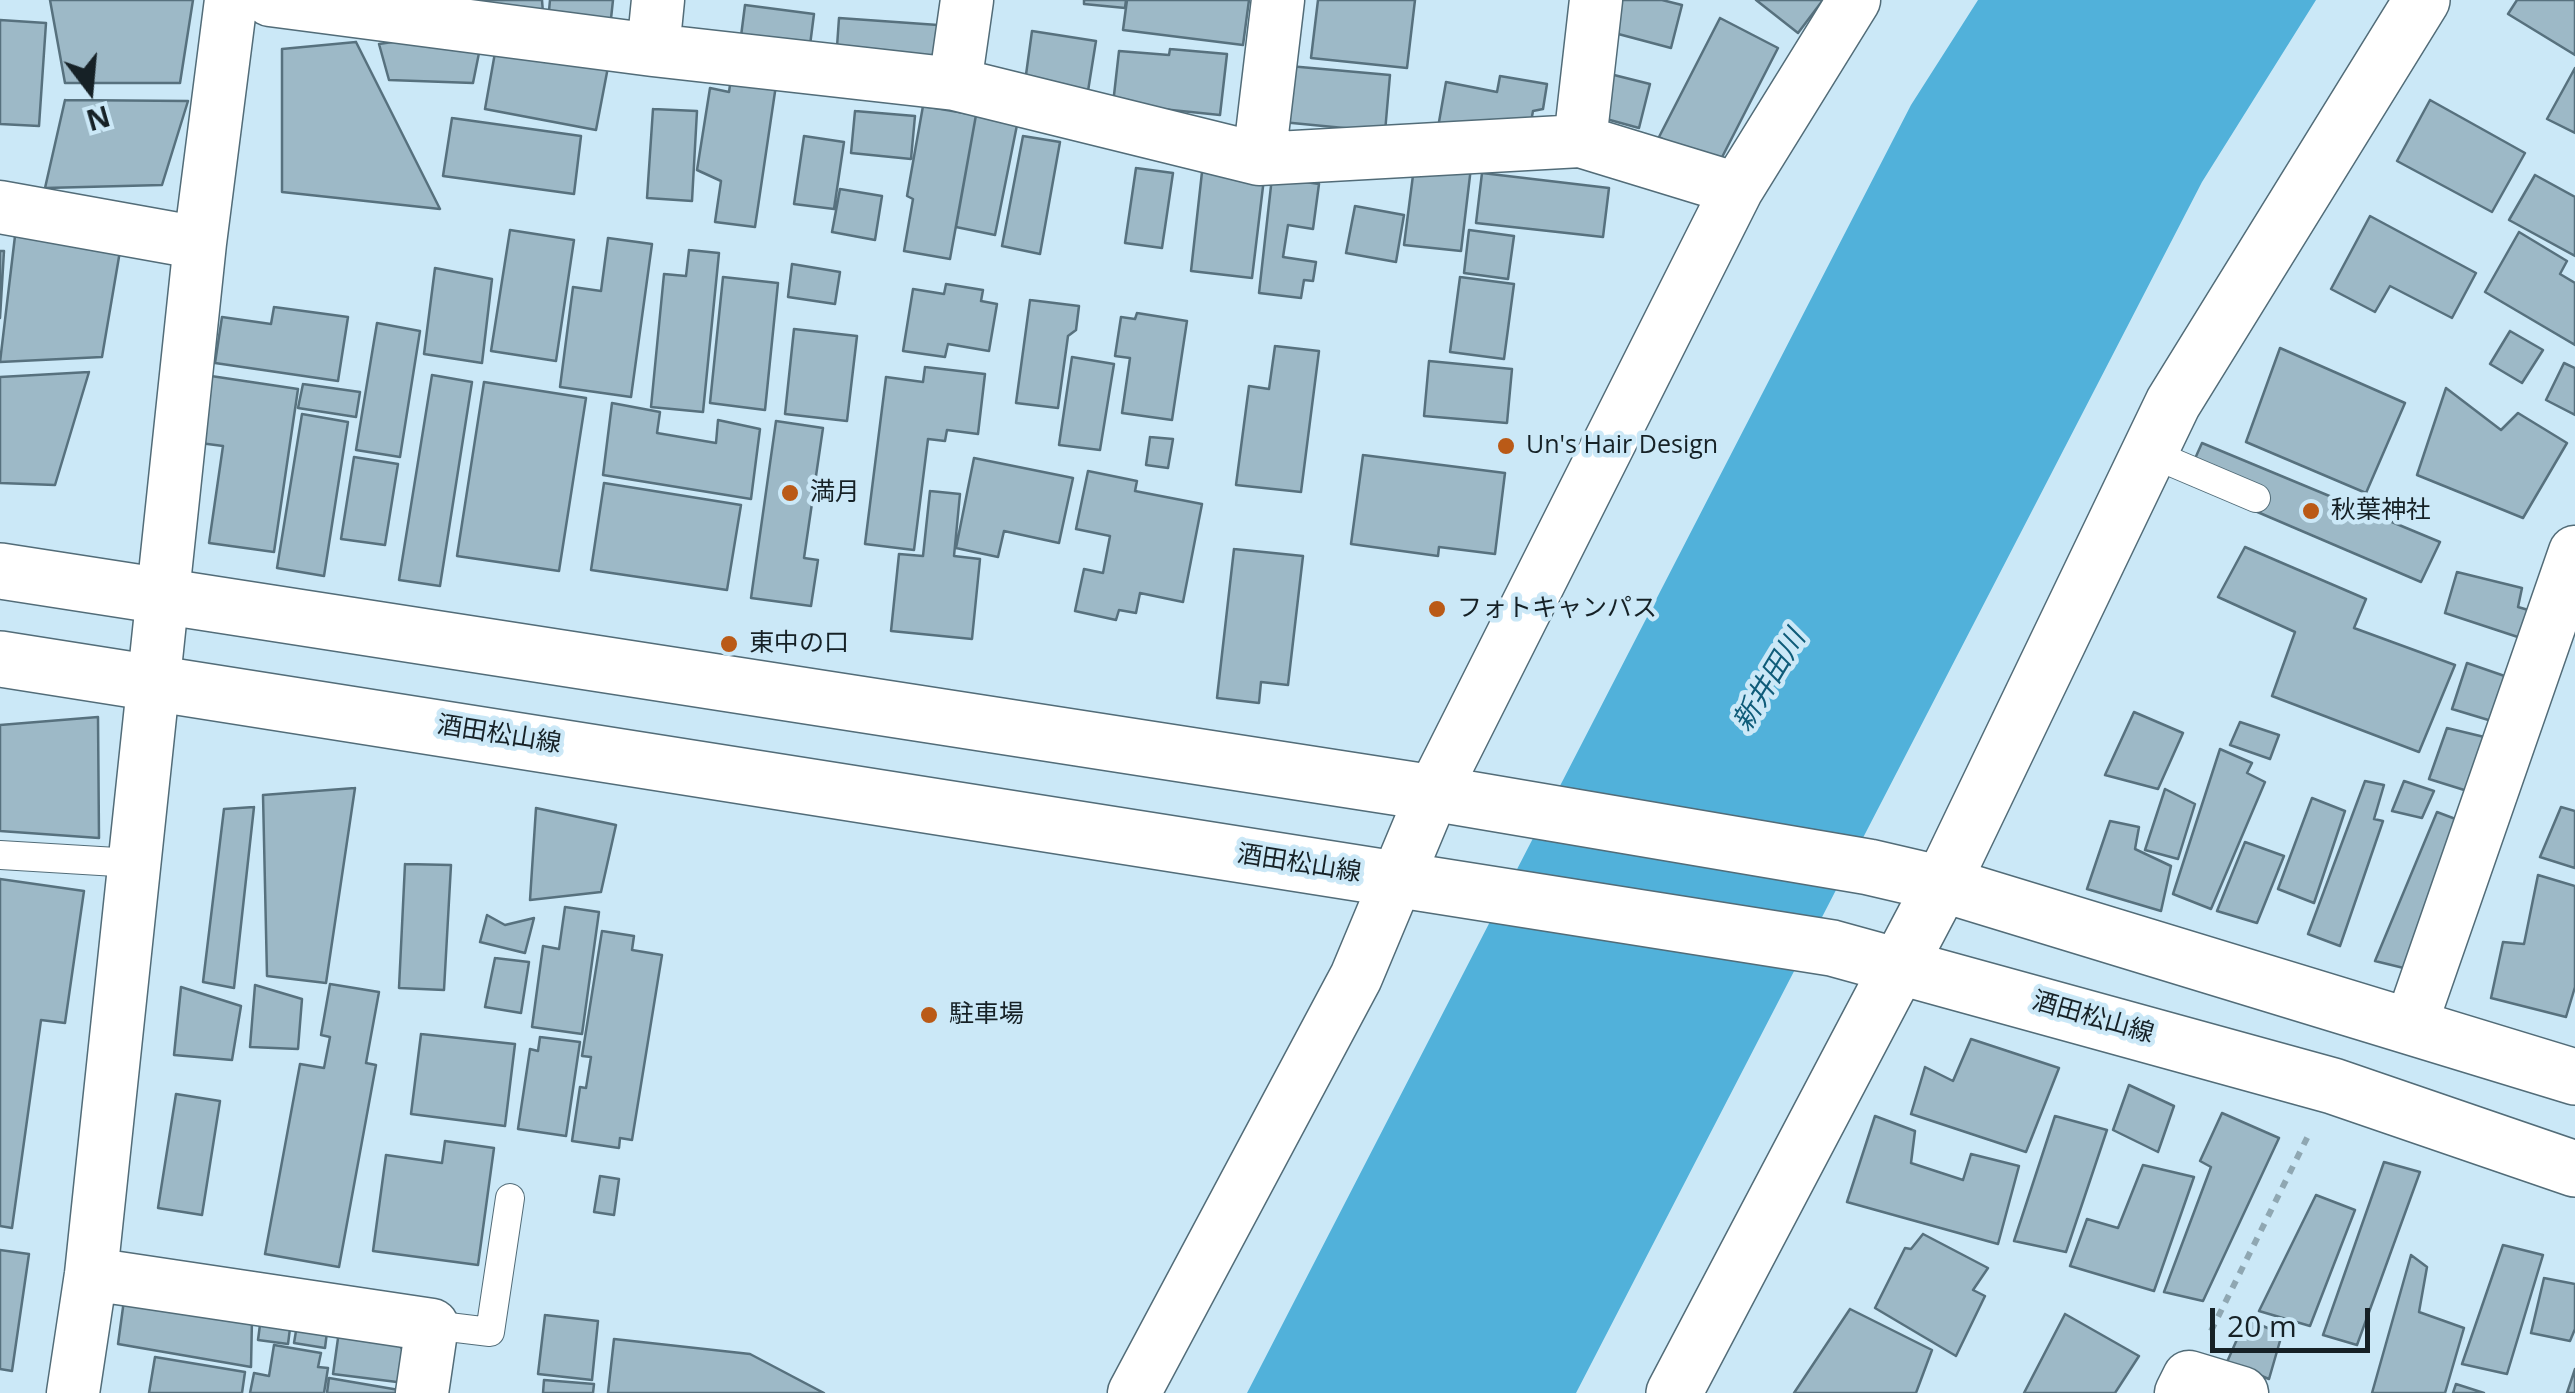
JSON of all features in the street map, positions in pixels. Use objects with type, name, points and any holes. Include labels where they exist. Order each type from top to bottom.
[{"type":"main road","points":[[1674,1393],[1942,884],[2172,403],[2422,0]]},
{"type":"main road","points":[[0,571],[1433,793],[1869,867],[1942,884],[2412,1024],[2575,1077]]},
{"type":"main road","name":"酒田松山線","points":[[0,658],[1832,948],[2333,1086],[2575,1168]]},
{"type":"street","points":[[74,1393],[90,1274],[150,681],[231,0]]},
{"type":"street","points":[[270,0],[656,25],[956,84],[1259,159],[1580,141],[1737,189]]},
{"type":"street","points":[[956,84],[967,0]]},
{"type":"street","points":[[1259,159],[1278,0]]},
{"type":"street","points":[[1580,141],[1596,0]]},
{"type":"street","points":[[1134,1393],[1356,977],[1433,793],[1737,189],[1854,0]]},
{"type":"street","points":[[0,207],[200,244]]},
{"type":"street","points":[[2412,1024],[2575,552]]},
{"type":"street","points":[[90,1274],[432,1325],[422,1393]]},
{"type":"street","points":[[2185,1385],[2242,1393]]},
{"type":"lane","points":[[2150,452],[2256,498]]},
{"type":"lane","points":[[0,854],[133,863]]},
{"type":"lane","points":[[432,1325],[490,1332],[510,1198]]},
{"type":"path","points":[[2185,1385],[2333,1086]]},
{"type":"water","name":"新井田川","points":[[1978,0],[2316,0],[2202,182],[1576,1393],[1247,1393],[1911,105]]},
{"type":"building","points":[[50,0],[193,0],[180,83],[65,83]]},
{"type":"building","points":[[476,0],[542,0],[544,26],[474,11]]},
{"type":"building","points":[[550,0],[613,0],[610,28],[548,22]]},
{"type":"building","points":[[1084,0],[1126,0],[1125,8],[1084,4]]},
{"type":"building","points":[[1127,0],[1249,0],[1243,45],[1123,30]]},
{"type":"building","points":[[1318,0],[1415,0],[1407,68],[1311,58]]},
{"type":"building","points":[[1616,0],[1662,0],[1682,5],[1671,48],[1607,31]]},
{"type":"building","points":[[1756,0],[1823,0],[1798,33]]},
{"type":"building","points":[[2517,0],[2575,0],[2575,55],[2508,14]]},
{"type":"building","points":[[745,5],[814,14],[809,53],[740,44]]},
{"type":"building","points":[[839,18],[938,25],[935,67],[836,61]]},
{"type":"building","points":[[1720,18],[1778,48],[1717,167],[1659,137]]},
{"type":"building","points":[[0,20],[46,23],[39,126],[0,124]]},
{"type":"building","points":[[484,28],[473,83],[389,80],[379,44]]},
{"type":"building","points":[[1032,31],[1096,41],[1088,91],[1025,82]]},
{"type":"building","points":[[356,42],[440,209],[282,192],[282,49]]},
{"type":"building","points":[[496,47],[608,67],[596,130],[485,109]]},
{"type":"building","points":[[1170,49],[1227,54],[1220,115],[1113,104],[1119,51],[1169,55]]},
{"type":"building","points":[[1289,66],[1390,75],[1385,132],[1282,122]]},
{"type":"building","points":[[2575,68],[2575,133],[2547,119]]},
{"type":"building","points":[[1610,74],[1650,84],[1639,128],[1599,117]]},
{"type":"building","points":[[1500,76],[1547,84],[1543,109],[1533,111],[1525,155],[1436,139],[1446,82],[1497,92]]},
{"type":"building","points":[[731,78],[776,85],[755,227],[715,222],[721,181],[697,170],[710,88],[729,92]]},
{"type":"building","points":[[65,100],[188,101],[162,185],[45,188]]},
{"type":"building","points":[[2430,100],[2525,153],[2492,212],[2397,161]]},
{"type":"building","points":[[923,106],[976,115],[950,259],[904,251],[913,199],[907,196]]},
{"type":"building","points":[[653,109],[697,111],[692,201],[647,198]]},
{"type":"building","points":[[1020,110],[995,235],[956,227],[976,115]]},
{"type":"building","points":[[855,111],[915,116],[911,159],[851,153]]},
{"type":"building","points":[[452,118],[581,136],[574,194],[443,176]]},
{"type":"building","points":[[804,136],[844,142],[834,209],[794,204]]},
{"type":"building","points":[[1023,136],[1060,142],[1040,254],[1002,246]]},
{"type":"building","points":[[1416,152],[1472,159],[1461,251],[1404,245]]},
{"type":"building","points":[[1203,163],[1265,170],[1252,278],[1191,271]]},
{"type":"building","points":[[1136,168],[1173,173],[1162,248],[1125,243]]},
{"type":"building","points":[[1482,173],[1609,188],[1603,237],[1476,223]]},
{"type":"building","points":[[2535,175],[2575,197],[2575,256],[2509,220]]},
{"type":"building","points":[[1272,177],[1319,184],[1313,229],[1288,225],[1283,257],[1316,262],[1313,281],[1304,280],[1301,298],[1259,293]]},
{"type":"building","points":[[840,189],[882,196],[875,240],[832,232]]},
{"type":"building","points":[[1355,206],[1404,215],[1396,262],[1346,253]]},
{"type":"building","points":[[2370,216],[2476,273],[2452,318],[2390,286],[2375,312],[2331,289]]},
{"type":"building","points":[[510,230],[574,240],[556,361],[491,351]]},
{"type":"building","points":[[1469,230],[1514,236],[1508,279],[1464,273]]},
{"type":"building","points":[[2519,232],[2567,261],[2560,274],[2575,283],[2575,345],[2485,292]]},
{"type":"building","points":[[15,236],[121,245],[102,357],[0,362]]},
{"type":"building","points":[[608,238],[652,244],[631,397],[560,387],[573,287],[601,291]]},
{"type":"building","points":[[689,250],[719,253],[703,412],[651,407],[664,274],[686,276]]},
{"type":"building","points":[[0,251],[4,251],[0,318]]},
{"type":"building","points":[[792,264],[840,272],[835,304],[788,297]]},
{"type":"building","points":[[435,268],[492,279],[482,363],[424,354]]},
{"type":"building","points":[[723,277],[778,283],[765,410],[710,403]]},
{"type":"building","points":[[1460,277],[1514,284],[1504,359],[1450,352]]},
{"type":"building","points":[[946,284],[983,290],[981,301],[997,304],[989,351],[948,344],[945,357],[903,351],[913,289],[944,294]]},
{"type":"building","points":[[1030,300],[1079,306],[1076,330],[1068,336],[1058,408],[1016,403]]},
{"type":"building","points":[[274,307],[348,317],[338,381],[215,363],[222,317],[271,324]]},
{"type":"building","points":[[1137,313],[1187,321],[1172,420],[1122,413],[1130,358],[1115,356],[1121,317],[1135,319]]},
{"type":"building","points":[[377,323],[420,331],[400,457],[356,450]]},
{"type":"building","points":[[794,329],[857,336],[847,421],[785,414]]},
{"type":"building","points":[[2510,331],[2543,350],[2522,383],[2490,364]]},
{"type":"building","points":[[1275,346],[1319,351],[1301,492],[1236,485],[1249,386],[1269,389]]},
{"type":"building","points":[[2280,348],[2405,403],[2366,493],[2246,442]]},
{"type":"building","points":[[1072,357],[1114,364],[1100,450],[1059,445]]},
{"type":"building","points":[[1429,361],[1512,369],[1507,423],[1424,416]]},
{"type":"building","points":[[2564,363],[2575,368],[2575,415],[2546,400]]},
{"type":"building","points":[[925,367],[985,374],[978,434],[947,430],[945,441],[928,439],[914,550],[865,544],[886,377],[923,382]]},
{"type":"building","points":[[89,372],[55,485],[0,483],[0,377]]},
{"type":"building","points":[[432,375],[472,382],[440,586],[399,580]]},
{"type":"building","points":[[211,376],[298,389],[274,552],[209,543],[223,446],[200,443]]},
{"type":"building","points":[[484,382],[586,398],[559,571],[457,556]]},
{"type":"building","points":[[303,384],[360,392],[356,417],[298,408]]},
{"type":"building","points":[[2446,388],[2501,430],[2518,413],[2567,443],[2523,518],[2417,475]]},
{"type":"building","points":[[612,403],[660,412],[657,433],[716,443],[718,420],[760,429],[751,499],[603,475]]},
{"type":"building","points":[[302,414],[348,422],[324,576],[277,568]]},
{"type":"building","name":"満月","points":[[776,421],[823,428],[804,558],[818,560],[811,606],[751,598]]},
{"type":"building","points":[[1150,437],[1173,439],[1168,468],[1146,465]]},
{"type":"building","name":"秋葉神社","points":[[2202,443],[2440,542],[2421,582],[2185,481]]},
{"type":"building","points":[[1363,455],[1505,473],[1495,554],[1439,547],[1438,556],[1351,544]]},
{"type":"building","points":[[354,457],[398,464],[385,545],[341,539]]},
{"type":"building","points":[[974,458],[1073,478],[1059,543],[1004,531],[998,557],[956,548]]},
{"type":"building","points":[[1088,471],[1137,481],[1135,491],[1202,504],[1183,602],[1140,593],[1136,613],[1119,610],[1116,620],[1075,611],[1084,569],[1103,573],[1110,536],[1076,529]]},
{"type":"building","points":[[604,483],[741,505],[727,590],[591,570]]},
{"type":"building","points":[[930,491],[960,494],[954,556],[980,559],[972,639],[891,631],[899,554],[923,556]]},
{"type":"building","points":[[2245,547],[2366,599],[2354,628],[2455,665],[2419,752],[2272,696],[2295,632],[2218,597]]},
{"type":"building","points":[[1234,549],[1303,556],[1288,685],[1261,682],[1259,703],[1217,698]]},
{"type":"building","points":[[2457,572],[2522,588],[2518,607],[2549,616],[2533,642],[2445,613]]},
{"type":"building","points":[[2467,663],[2522,682],[2505,725],[2452,709]]},
{"type":"building","points":[[2134,712],[2183,733],[2158,789],[2105,775]]},
{"type":"building","points":[[98,717],[99,838],[0,831],[0,725]]},
{"type":"building","points":[[2240,722],[2279,735],[2270,759],[2230,745]]},
{"type":"building","points":[[2447,728],[2501,741],[2477,794],[2429,779]]},
{"type":"building","points":[[2220,749],[2252,763],[2247,773],[2265,782],[2211,909],[2173,894]]},
{"type":"building","points":[[2365,781],[2384,785],[2374,819],[2383,821],[2340,946],[2308,934]]},
{"type":"building","points":[[2404,781],[2434,791],[2422,818],[2392,811]]},
{"type":"building","points":[[355,788],[326,983],[267,976],[263,795]]},
{"type":"building","points":[[2165,789],[2195,804],[2178,859],[2145,850]]},
{"type":"building","points":[[2312,798],[2345,811],[2314,903],[2278,889]]},
{"type":"building","points":[[254,807],[234,988],[203,982],[224,809]]},
{"type":"building","points":[[2561,807],[2575,811],[2575,868],[2540,857]]},
{"type":"building","points":[[536,808],[616,825],[601,892],[530,900]]},
{"type":"building","points":[[2437,812],[2474,826],[2416,971],[2375,961]]},
{"type":"building","points":[[2110,821],[2139,827],[2135,849],[2171,866],[2161,911],[2087,889]]},
{"type":"building","points":[[2245,842],[2284,856],[2257,923],[2217,911]]},
{"type":"building","points":[[405,864],[451,865],[444,990],[399,988]]},
{"type":"building","points":[[2538,875],[2575,886],[2575,987],[2566,1017],[2491,998],[2503,942],[2524,944]]},
{"type":"building","points":[[0,879],[84,891],[65,1023],[41,1020],[12,1228],[0,1226]]},
{"type":"building","points":[[565,907],[599,912],[582,1034],[532,1027],[543,946],[559,949]]},
{"type":"building","points":[[487,915],[505,925],[534,918],[525,953],[480,942]]},
{"type":"building","points":[[602,931],[634,936],[632,950],[662,955],[632,1140],[620,1138],[619,1148],[572,1141],[580,1087],[586,1088],[591,1057],[582,1056]]},
{"type":"building","points":[[495,958],[529,962],[521,1013],[485,1007]]},
{"type":"building","points":[[330,984],[379,992],[366,1063],[376,1065],[339,1267],[265,1254],[300,1064],[324,1068],[330,1037],[321,1035]]},
{"type":"building","points":[[255,985],[302,999],[298,1049],[250,1047]]},
{"type":"building","points":[[181,987],[241,1006],[232,1060],[174,1055]]},
{"type":"building","points":[[421,1034],[515,1044],[505,1126],[411,1114]]},
{"type":"building","points":[[540,1037],[580,1042],[566,1136],[518,1129],[530,1049],[538,1051]]},
{"type":"building","points":[[1971,1039],[2059,1068],[2026,1152],[1911,1114],[1925,1067],[1953,1081]]},
{"type":"building","points":[[2129,1085],[2174,1106],[2158,1152],[2113,1130]]},
{"type":"building","points":[[176,1094],[220,1101],[202,1215],[158,1208]]},
{"type":"building","points":[[2222,1113],[2279,1138],[2203,1301],[2164,1292],[2211,1167],[2200,1161]]},
{"type":"building","points":[[1875,1116],[1915,1131],[1911,1163],[1963,1180],[1971,1154],[2019,1166],[1998,1244],[1847,1202]]},
{"type":"building","points":[[2055,1116],[2107,1130],[2066,1252],[2014,1241]]},
{"type":"building","points":[[445,1141],[494,1148],[478,1265],[373,1251],[386,1155],[442,1163]]},
{"type":"building","points":[[2384,1162],[2420,1172],[2357,1345],[2323,1335]]},
{"type":"building","points":[[2143,1165],[2194,1177],[2154,1291],[2070,1266],[2087,1219],[2118,1228]]},
{"type":"building","points":[[600,1176],[619,1179],[614,1215],[594,1212]]},
{"type":"building","points":[[2316,1195],[2355,1210],[2310,1326],[2259,1311]]},
{"type":"building","points":[[1923,1234],[1988,1268],[1973,1290],[1985,1296],[1956,1356],[1875,1308],[1905,1248],[1911,1249]]},
{"type":"building","points":[[2503,1245],[2543,1255],[2507,1374],[2462,1364]]},
{"type":"building","points":[[0,1250],[29,1254],[12,1371],[0,1369]]},
{"type":"building","points":[[2411,1255],[2427,1267],[2419,1312],[2464,1328],[2445,1393],[2372,1393]]},
{"type":"building","points":[[2544,1278],[2575,1284],[2575,1329],[2570,1341],[2531,1333]]},
{"type":"building","points":[[124,1300],[252,1319],[251,1367],[118,1344]]},
{"type":"building","points":[[1850,1309],[1932,1350],[1916,1393],[1794,1393]]},
{"type":"building","points":[[2065,1314],[2139,1356],[2115,1393],[2024,1393]]},
{"type":"building","points":[[545,1315],[598,1321],[592,1380],[538,1374]]},
{"type":"building","points":[[261,1317],[291,1321],[288,1344],[258,1340]]},
{"type":"building","points":[[298,1319],[328,1324],[325,1348],[294,1343]]},
{"type":"building","points":[[2246,1319],[2282,1334],[2269,1379],[2227,1362]]},
{"type":"building","points":[[340,1324],[386,1330],[408,1356],[405,1383],[333,1374]]},
{"type":"building","points":[[614,1339],[750,1354],[824,1393],[608,1393]]},
{"type":"building","points":[[274,1345],[321,1353],[318,1367],[328,1368],[324,1393],[250,1393],[254,1373],[269,1376]]},
{"type":"building","points":[[155,1357],[245,1372],[242,1393],[149,1393]]},
{"type":"building","points":[[2575,1369],[2575,1393],[2567,1393]]},
{"type":"building","points":[[329,1378],[399,1390],[327,1393]]},
{"type":"building","points":[[544,1380],[594,1384],[593,1393],[543,1393]]},
{"type":"building","points":[[2456,1384],[2484,1393],[2453,1393]]},
{"type":"place","name":"Un's Hair Design","points":[[1506,446]]},
{"type":"place","name":"満月","points":[[790,493]]},
{"type":"place","name":"秋葉神社","points":[[2311,511]]},
{"type":"place","name":"フォトキャンパス","points":[[1437,609]]},
{"type":"place","name":"東中の口","points":[[729,644]]},
{"type":"place","name":"駐車場","points":[[929,1015]]}]
